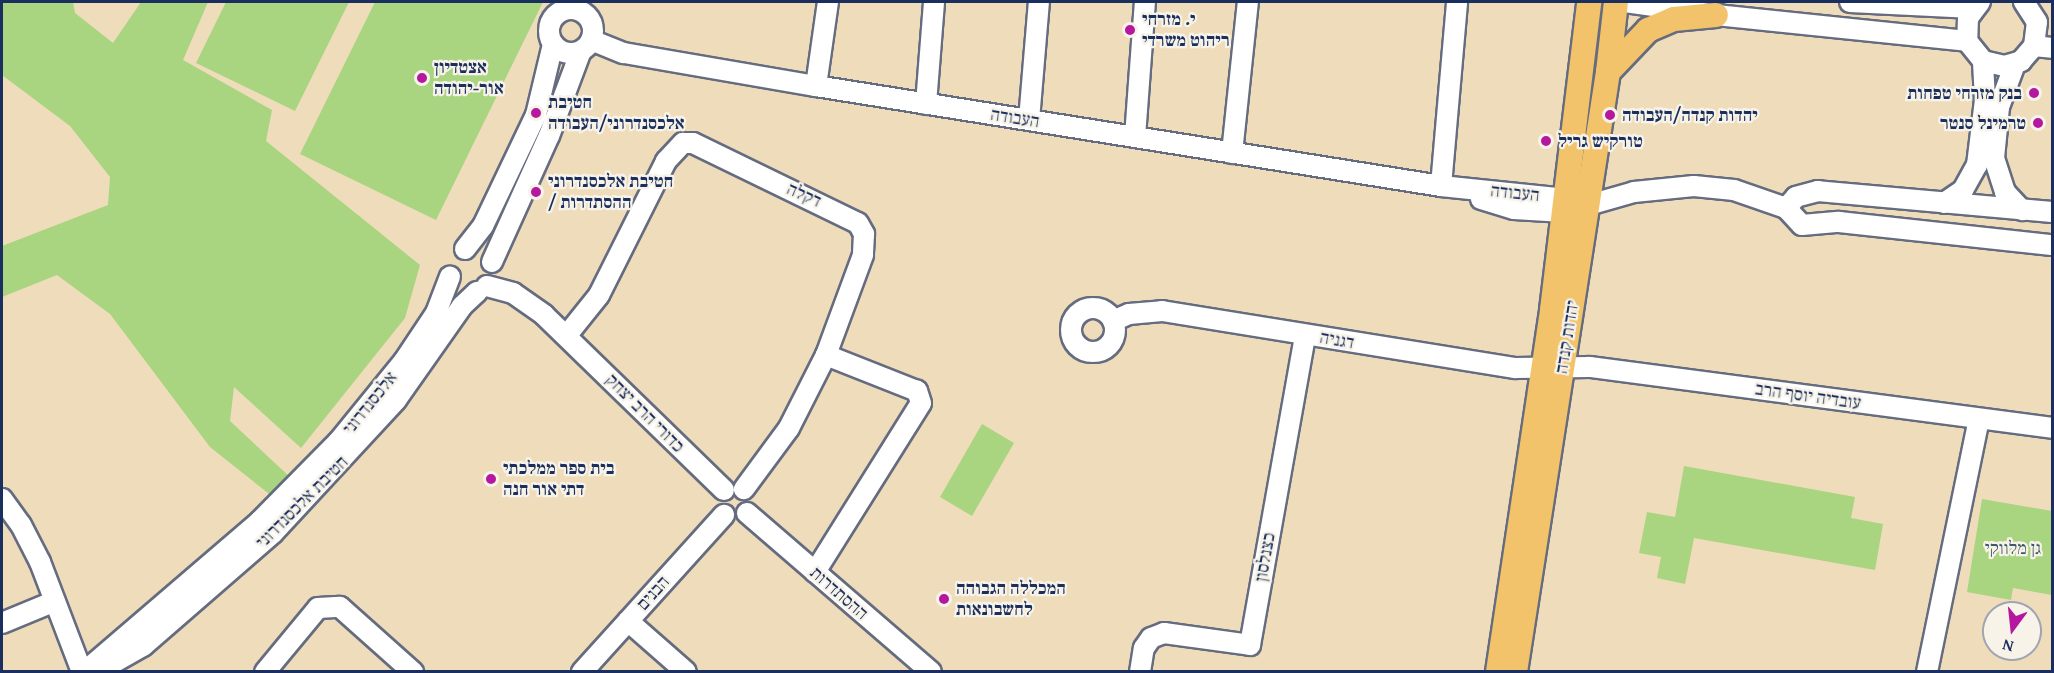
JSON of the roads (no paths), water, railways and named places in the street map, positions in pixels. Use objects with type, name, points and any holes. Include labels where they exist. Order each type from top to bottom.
[{"type":"main road","name":"יהדות קנדה","points":[[1515,672],[1572,206],[1589,2]]},
{"type":"main road","name":"יהדות קנדה","points":[[1572,206],[1608,72],[1616,2]]},
{"type":"main road","points":[[1608,72],[1648,30],[1674,19],[1716,15]]},
{"type":"main road","name":"יהדות קנדה","points":[[1498,672],[1553,367]]},
{"type":"street","points":[[816,86],[828,2]]},
{"type":"street","points":[[926,104],[934,2]]},
{"type":"street","points":[[1029,120],[1038,2]]},
{"type":"street","points":[[1135,138],[1145,2]]},
{"type":"street","points":[[1232,153],[1248,2]]},
{"type":"street","points":[[1441,186],[1457,2]]},
{"type":"street","points":[[1625,2],[1716,15],[1967,41]]},
{"type":"street","points":[[1850,2],[1977,5],[1965,29],[1967,41],[1983,61],[1985,100],[1977,165],[1963,190],[1944,202]]},
{"type":"street","points":[[2026,4],[2052,15]]},
{"type":"street","points":[[1983,61],[2004,66],[2015,64],[2043,47],[2038,28],[2026,4]]},
{"type":"street","points":[[487,277],[464,292],[450,277],[453,257],[465,249],[483,226],[536,115],[553,45],[548,30],[553,17],[565,9],[580,6],[592,26],[586,46],[566,52],[553,45]]},
{"type":"street","name":"העבודה","points":[[586,46],[1135,138],[1572,206]]},
{"type":"street","name":"חטיבת אלכסנדרוני","points":[[90,672],[104,668],[144,646],[273,533],[396,400],[462,306],[487,277],[586,46]]},
{"type":"street","points":[[2015,64],[1999,107],[1994,158],[2005,192],[2022,210]]},
{"type":"street","name":"דקלה","points":[[567,336],[612,273],[674,149],[683,143],[693,143],[858,223],[864,234],[863,255],[826,355],[789,428],[744,489]]},
{"type":"street","points":[[1572,206],[1634,192],[1694,186],[1734,190],[1785,208],[1802,225],[1839,222],[2052,245]]},
{"type":"street","points":[[1785,208],[1796,197],[1818,191],[2052,212]]},
{"type":"street","points":[[465,249],[483,252],[487,277],[544,315],[567,336]]},
{"type":"street","name":"אלכסנדרוני","points":[[83,672],[215,562],[308,473],[383,389],[436,313],[450,277]]},
{"type":"street","name":"דגניה","points":[[1113,321],[1129,314],[1162,311],[1503,366],[1553,367]]},
{"type":"street","name":"כצנלסון","points":[[1140,672],[1144,648],[1151,638],[1164,633],[1250,645],[1305,335]]},
{"type":"street","name":"כדורי הרב יצחק","points":[[567,336],[724,490]]},
{"type":"street","points":[[815,572],[918,412],[921,403],[917,391],[826,355]]},
{"type":"street","name":"עובדיה יוסף הרב","points":[[1553,367],[2052,428]]},
{"type":"street","points":[[1927,672],[1979,419]]},
{"type":"street","points":[[736,486],[744,489],[751,501],[747,513],[736,519],[724,514],[718,502],[724,490],[736,486]]},
{"type":"street","points":[[2,499],[21,525],[83,672]]},
{"type":"street","name":"ההסתדרות","points":[[747,513],[931,672]]},
{"type":"street","name":"הבנים","points":[[582,672],[724,514]]},
{"type":"street","points":[[2,623],[55,601]]},
{"type":"street","points":[[265,672],[318,608],[340,608],[413,672]]},
{"type":"street","points":[[628,621],[686,672]]},
{"type":"place","name":"י. מזרחי ריהוט משרדי","points":[[1130,30]]},
{"type":"place","name":"אצטדיון אור-יהודה","points":[[422,78]]},
{"type":"place","name":"בנק מזרחי טפחות","points":[[2034,93]]},
{"type":"place","name":"חטיבת אלכסנדרוני/העבודה","points":[[536,113]]},
{"type":"place","name":"יהדות קנדה/העבודה","points":[[1610,115]]},
{"type":"place","name":"טרמינל סנטר","points":[[2038,123]]},
{"type":"place","name":"טורקיש גריל","points":[[1546,141]]},
{"type":"place","name":"חטיבת אלכסנדרוני / ההסתדרות","points":[[536,192]]},
{"type":"place","name":"בית ספר ממלכתי דתי אור חנה","points":[[491,479]]},
{"type":"place","name":"המכללה הגבוהה לחשבונאות","points":[[944,599]]},
{"type":"park label","name":"גן מלווקי","points":[[2013,548]]}]
